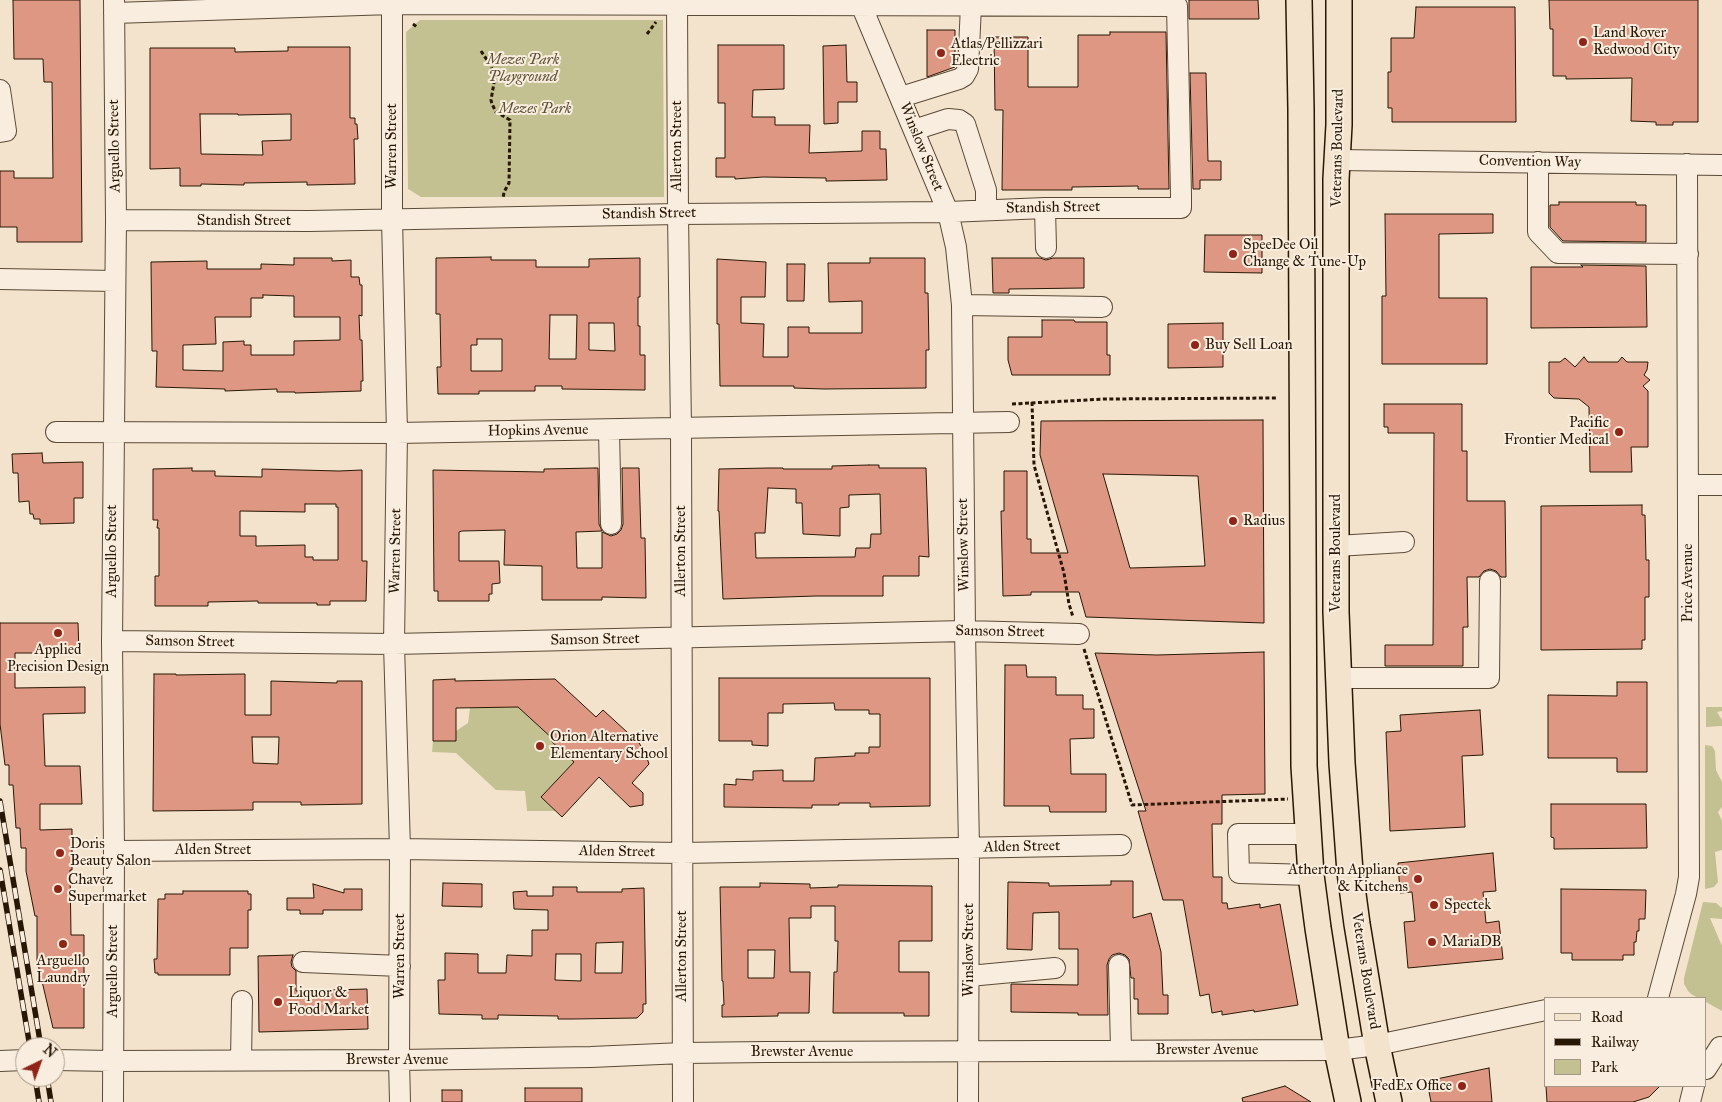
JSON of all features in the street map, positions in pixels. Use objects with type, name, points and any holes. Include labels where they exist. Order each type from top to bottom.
[{"type":"main road","points":[[1299,0],[1301,109],[1302,705],[1306,799],[1311,875],[1337,1050],[1348,1102]]},
{"type":"main road","name":"Veterans Boulevard","points":[[1339,0],[1336,630],[1340,678],[1342,764],[1350,872],[1362,959],[1389,1102]]},
{"type":"main road","points":[[1301,109],[1315,134],[1337,160]]},
{"type":"main road","points":[[1302,415],[1309,439],[1315,478],[1316,509],[1323,531],[1336,546]]},
{"type":"street","points":[[114,6],[392,2],[862,2],[971,6],[1016,3]]},
{"type":"street","name":"Warren Street","points":[[392,2],[392,219],[397,434],[394,644],[400,849],[400,1102]]},
{"type":"street","name":"Winslow Street","points":[[862,2],[948,212],[956,247],[962,305],[969,848],[968,1102]]},
{"type":"street","name":"Allerton Street","points":[[677,3],[681,428],[683,1102]]},
{"type":"street","name":"Standish Street","points":[[116,220],[310,221],[678,214],[948,212],[1045,208],[1181,208],[1178,6],[1016,3]]},
{"type":"street","name":"Arguello Street","points":[[113,1102],[114,851],[112,641],[116,220],[114,6]]},
{"type":"street","points":[[901,97],[964,76],[968,69],[971,6]]},
{"type":"street","points":[[0,90],[6,131],[0,132]]},
{"type":"street","points":[[914,130],[948,118],[959,120],[965,124],[986,190],[986,210]]},
{"type":"street","name":"Convention Way","points":[[1337,160],[1722,165]]},
{"type":"street","points":[[1538,162],[1538,232],[1558,253],[1688,254]]},
{"type":"street","name":"Price Avenue","points":[[1658,997],[1689,877],[1687,164]]},
{"type":"street","points":[[1045,208],[1046,248]]},
{"type":"street","points":[[0,279],[115,281]]},
{"type":"street","points":[[962,305],[1102,307]]},
{"type":"street","name":"Hopkins Avenue","points":[[56,432],[397,434],[610,430],[963,422],[1008,414]]},
{"type":"street","points":[[610,430],[611,524]]},
{"type":"street","points":[[1688,485],[1722,485]]},
{"type":"street","points":[[1336,546],[1404,542]]},
{"type":"street","points":[[1340,678],[1489,678],[1490,581]]},
{"type":"street","name":"Samson Street","points":[[112,641],[394,644],[965,632],[1079,634]]},
{"type":"street","points":[[1308,834],[1238,834],[1239,873],[1311,875]]},
{"type":"street","name":"Alden Street","points":[[114,851],[400,849],[682,853],[1121,845]]},
{"type":"street","points":[[303,962],[400,966]]},
{"type":"street","points":[[1119,965],[1121,1050]]},
{"type":"street","points":[[969,976],[1055,968]]},
{"type":"street","points":[[241,1060],[242,1001]]},
{"type":"street","name":"Brewster Avenue","points":[[65,1060],[399,1060],[591,1057],[683,1053],[1337,1050],[1377,1045],[1544,1010]]},
{"type":"street","points":[[1707,1066],[1716,1044]]},
{"type":"street","points":[[0,1061],[15,1060]]},
{"type":"street","points":[[1690,1102],[1694,1087]]},
{"type":"path","points":[[647,34],[657,22]]},
{"type":"path","points":[[412,24],[418,27]]},
{"type":"path","points":[[481,51],[491,66],[494,75],[490,100],[496,112],[510,120],[508,183],[503,199]]},
{"type":"path","points":[[1008,414],[1032,402],[1105,399],[1277,398]]},
{"type":"path","points":[[1032,402],[1034,465],[1064,573],[1069,604],[1132,805],[1306,799]]},
{"type":"green space","name":"Mezes Park","points":[[420,20],[663,20],[664,197],[421,197],[408,189],[406,32]]},
{"type":"green space","points":[[521,707],[553,739],[551,741],[561,750],[578,758],[541,797],[556,811],[527,811],[525,791],[496,790],[456,753],[432,752],[433,741],[456,741],[456,731],[468,723],[470,708]]},
{"type":"green space","points":[[1706,707],[1722,707],[1722,711],[1717,712],[1722,720],[1722,726],[1706,727]]},
{"type":"green space","points":[[1705,745],[1712,746],[1715,751],[1716,770],[1722,782],[1722,807],[1718,812],[1722,821],[1722,850],[1715,852],[1718,882],[1714,887],[1705,889]]},
{"type":"green space","points":[[1703,902],[1716,903],[1722,908],[1722,919],[1710,918],[1722,946],[1722,1011],[1707,1003],[1707,997],[1696,997],[1691,994],[1684,984]]},
{"type":"building","points":[[13,0],[80,0],[82,242],[17,242],[17,227],[0,227],[0,171],[14,171],[14,178],[53,178],[52,82],[44,82],[43,59],[14,59]]},
{"type":"building","points":[[1189,0],[1258,0],[1259,19],[1189,19]]},
{"type":"building","points":[[1549,0],[1698,0],[1698,122],[1673,122],[1673,125],[1656,125],[1656,122],[1631,121],[1632,78],[1566,79],[1566,76],[1553,76],[1553,29],[1550,29]]},
{"type":"building","points":[[1416,7],[1515,7],[1516,122],[1392,122],[1392,108],[1388,108],[1388,72],[1391,72],[1391,38],[1414,38]]},
{"type":"building","name":"Atlas/Pellizzari Electric","points":[[927,30],[955,30],[955,67],[927,77]]},
{"type":"building","points":[[1110,32],[1166,32],[1169,189],[1138,189],[1138,186],[1072,187],[1072,190],[1002,190],[1003,110],[995,110],[994,37],[1028,37],[1028,87],[1078,87],[1078,35],[1110,35]]},
{"type":"building","points":[[718,45],[784,45],[784,89],[753,90],[752,117],[775,117],[775,125],[810,125],[809,153],[862,151],[862,131],[880,131],[880,149],[886,149],[887,180],[826,181],[826,178],[763,177],[735,179],[735,177],[716,177],[716,158],[725,158],[725,103],[718,103]]},
{"type":"building","points":[[846,45],[847,82],[857,82],[857,102],[838,102],[838,123],[824,124],[823,46]]},
{"type":"building","points":[[288,47],[350,47],[350,118],[355,118],[358,139],[354,139],[355,184],[307,185],[307,182],[180,186],[180,168],[150,169],[150,48],[235,48],[235,52],[288,51]],"holes":[[[200,114],[291,114],[291,140],[262,141],[263,155],[201,154]]]},
{"type":"building","points":[[1190,73],[1206,73],[1208,161],[1221,161],[1221,180],[1200,180],[1200,189],[1193,189]]},
{"type":"building","points":[[1559,202],[1636,202],[1636,205],[1646,205],[1646,242],[1563,241],[1550,227],[1550,205],[1559,205]]},
{"type":"building","points":[[1385,214],[1493,214],[1493,233],[1439,234],[1439,298],[1487,298],[1487,364],[1382,364],[1382,296],[1386,296]]},
{"type":"building","name":"SpeeDee Oil Change & Tune-Up","points":[[1205,235],[1262,235],[1262,273],[1204,272]]},
{"type":"building","points":[[491,257],[491,260],[536,260],[536,267],[589,267],[589,259],[640,258],[638,326],[640,326],[640,355],[645,355],[645,390],[562,389],[562,386],[535,386],[535,391],[479,391],[479,394],[438,394],[437,367],[441,367],[440,314],[436,314],[436,258]],"holes":[[[550,315],[577,315],[576,359],[549,359]],[[589,323],[614,323],[615,351],[589,350]],[[477,339],[502,339],[502,371],[471,371],[471,345],[477,345]]]},
{"type":"building","points":[[294,258],[332,258],[332,261],[351,260],[351,277],[359,277],[360,285],[362,285],[362,316],[359,315],[360,340],[362,340],[363,381],[361,381],[361,391],[295,393],[277,392],[277,389],[225,391],[225,389],[156,387],[157,351],[152,351],[151,262],[207,261],[207,269],[261,269],[261,264],[294,265]],"holes":[[[263,295],[294,296],[294,317],[340,317],[340,340],[294,341],[294,355],[251,355],[251,345],[244,345],[244,341],[223,342],[223,371],[183,370],[183,345],[216,344],[215,317],[251,317],[251,298],[263,298]]]},
{"type":"building","points":[[870,258],[925,258],[925,293],[928,293],[929,350],[926,350],[926,388],[824,389],[794,388],[794,386],[720,386],[719,324],[717,324],[717,259],[766,262],[765,297],[741,297],[741,323],[764,324],[763,357],[788,357],[788,327],[809,327],[809,333],[862,333],[862,301],[829,302],[828,263],[870,263]]},
{"type":"building","points":[[992,258],[1040,258],[1046,260],[1053,258],[1084,258],[1084,288],[1009,289],[1009,293],[993,293]]},
{"type":"building","points":[[787,264],[805,264],[804,301],[787,301]]},
{"type":"building","points":[[1581,265],[1646,266],[1647,327],[1531,328],[1531,267],[1583,267]]},
{"type":"building","points":[[1042,320],[1107,322],[1107,355],[1110,355],[1110,375],[1012,375],[1008,360],[1008,337],[1042,337]]},
{"type":"building","name":"Buy Sell Loan","points":[[1223,323],[1223,367],[1168,368],[1168,324]]},
{"type":"building","points":[[1584,357],[1588,362],[1618,362],[1622,357],[1627,362],[1648,362],[1644,375],[1650,380],[1643,386],[1648,391],[1648,447],[1631,447],[1632,472],[1590,472],[1589,407],[1579,399],[1554,398],[1549,393],[1549,362],[1560,362],[1565,358],[1575,367]]},
{"type":"building","points":[[1384,404],[1462,404],[1462,451],[1467,451],[1467,501],[1505,501],[1506,577],[1501,577],[1496,571],[1490,569],[1484,571],[1479,577],[1467,577],[1468,627],[1463,627],[1463,666],[1385,666],[1385,645],[1433,645],[1434,433],[1388,433],[1388,427],[1384,427]]},
{"type":"building","name":"Radius","points":[[1263,420],[1264,623],[1086,617],[1079,592],[1031,592],[1031,595],[1003,596],[1001,511],[1004,511],[1004,471],[1027,471],[1027,539],[1031,539],[1031,553],[1068,553],[1040,455],[1041,421]],"holes":[[[1103,474],[1198,476],[1205,566],[1130,568]]]},
{"type":"building","points":[[42,453],[43,463],[83,462],[83,498],[74,498],[74,523],[40,524],[40,519],[34,519],[33,514],[30,514],[29,501],[19,502],[18,473],[13,473],[12,454]]},
{"type":"building","points":[[879,465],[879,468],[926,468],[929,557],[919,556],[919,576],[883,576],[883,596],[723,599],[718,511],[719,469],[832,469],[832,466]],"holes":[[[768,488],[796,489],[796,503],[802,503],[803,534],[840,536],[840,508],[849,507],[849,495],[880,494],[881,534],[871,534],[870,548],[856,548],[855,557],[756,558],[755,533],[765,533]]]},
{"type":"building","points":[[192,468],[192,471],[215,471],[215,476],[262,477],[262,469],[362,470],[362,561],[367,561],[366,601],[330,601],[330,605],[317,605],[317,603],[258,603],[258,601],[208,602],[208,606],[155,606],[155,576],[159,576],[159,528],[157,528],[158,520],[153,520],[153,469]],"holes":[[[305,504],[336,504],[336,507],[338,507],[338,560],[313,560],[313,557],[305,557],[305,545],[256,546],[256,536],[240,536],[240,511],[305,512]]]},
{"type":"building","points":[[598,468],[599,524],[602,531],[576,532],[577,568],[602,568],[602,532],[611,536],[617,534],[623,524],[622,468],[639,468],[641,538],[645,538],[646,598],[602,597],[602,600],[542,600],[542,566],[504,565],[505,530],[459,532],[459,561],[499,561],[500,583],[492,584],[492,594],[489,594],[489,601],[438,601],[438,591],[434,591],[433,470],[544,472],[544,469]]},
{"type":"building","points":[[1642,505],[1642,515],[1645,515],[1646,560],[1649,560],[1649,597],[1645,597],[1645,640],[1642,640],[1642,649],[1541,650],[1541,506]]},
{"type":"building","points":[[0,623],[78,623],[79,653],[15,653],[15,688],[85,687],[85,713],[43,714],[45,766],[80,766],[82,804],[40,804],[40,830],[72,829],[72,870],[70,870],[71,935],[84,935],[84,1028],[53,1028],[37,960],[37,916],[35,916],[26,871],[26,848],[21,848],[20,828],[16,828],[13,785],[9,785],[9,765],[5,765],[0,724]]},
{"type":"building","points":[[1264,652],[1265,794],[1222,795],[1222,824],[1212,824],[1213,877],[1222,877],[1222,903],[1227,903],[1228,909],[1260,904],[1260,908],[1280,904],[1298,1005],[1222,1015],[1222,1011],[1212,1013],[1209,994],[1200,996],[1183,900],[1163,900],[1138,811],[1146,811],[1095,653],[1157,655]]},
{"type":"building","points":[[1005,665],[1026,665],[1027,677],[1056,677],[1056,695],[1083,695],[1083,709],[1094,709],[1094,738],[1070,739],[1071,774],[1106,774],[1106,812],[1050,812],[1049,806],[1004,806]]},
{"type":"building","points":[[154,674],[245,674],[245,715],[271,715],[271,681],[337,683],[337,681],[362,681],[362,804],[301,805],[301,802],[253,802],[253,810],[153,811]],"holes":[[[252,737],[279,737],[278,764],[253,763]]]},
{"type":"building","points":[[719,678],[930,678],[930,806],[870,807],[870,803],[839,803],[839,805],[812,805],[812,808],[724,807],[724,784],[736,785],[736,779],[753,780],[753,771],[783,770],[783,781],[814,781],[815,758],[855,756],[855,753],[869,753],[869,747],[880,747],[880,714],[869,714],[869,710],[835,710],[834,703],[783,704],[783,713],[768,713],[768,746],[752,745],[752,741],[719,741]]},
{"type":"building","points":[[455,679],[455,681],[555,679],[596,717],[603,710],[639,743],[645,752],[649,764],[632,783],[643,793],[643,805],[630,807],[599,777],[562,817],[541,797],[574,762],[551,741],[553,739],[518,707],[456,708],[456,741],[433,741],[433,680]]},
{"type":"building","points":[[1617,682],[1647,682],[1647,772],[1617,772],[1617,758],[1548,758],[1548,695],[1617,696]]},
{"type":"building","points":[[1480,710],[1483,755],[1462,756],[1465,827],[1390,831],[1386,732],[1401,731],[1400,715]]},
{"type":"building","points":[[1551,804],[1646,804],[1647,848],[1554,849],[1554,838],[1551,837]]},
{"type":"building","points":[[1493,853],[1496,891],[1483,892],[1486,923],[1499,921],[1503,959],[1408,968],[1404,922],[1415,921],[1412,892],[1400,893],[1398,863]]},
{"type":"building","points":[[1111,881],[1133,881],[1133,918],[1151,913],[1161,952],[1163,995],[1168,995],[1168,1014],[1138,1014],[1138,999],[1134,999],[1134,978],[1131,978],[1129,959],[1119,953],[1112,955],[1107,965],[1108,1015],[1011,1012],[1011,984],[1078,985],[1078,949],[1059,949],[1059,912],[1033,913],[1032,950],[1007,949],[1008,882],[1049,883],[1049,886],[1111,885]]},
{"type":"building","points":[[443,883],[482,884],[482,907],[442,906]]},
{"type":"building","points":[[760,883],[810,884],[810,888],[838,887],[838,885],[932,886],[932,941],[899,941],[899,972],[929,972],[929,1016],[904,1016],[904,1013],[833,1013],[834,972],[837,972],[838,941],[835,941],[835,906],[811,906],[811,918],[789,918],[790,972],[810,972],[809,1013],[778,1013],[778,1016],[722,1017],[722,1005],[724,1005],[720,887],[760,887]],"holes":[[[748,950],[775,950],[774,978],[748,978]]]},
{"type":"building","points":[[313,884],[344,893],[344,889],[362,889],[362,910],[323,910],[323,914],[300,914],[300,910],[287,910],[287,898],[314,898]]},
{"type":"building","points":[[553,887],[577,887],[577,892],[622,892],[622,889],[644,888],[646,1004],[643,1004],[643,1012],[637,1018],[573,1019],[558,1019],[558,1016],[498,1015],[498,1019],[482,1019],[482,1015],[439,1014],[438,980],[445,980],[445,953],[478,954],[478,973],[506,973],[507,955],[532,956],[532,930],[548,930],[548,910],[514,909],[513,892],[527,891],[527,896],[553,896]],"holes":[[[623,942],[622,973],[595,973],[596,943]],[[556,954],[581,954],[581,981],[555,980]]]},
{"type":"building","points":[[1561,889],[1646,890],[1645,919],[1639,919],[1639,931],[1637,931],[1636,942],[1634,942],[1634,955],[1623,955],[1623,960],[1572,960],[1572,953],[1561,953]]},
{"type":"building","points":[[183,891],[248,891],[248,894],[251,894],[251,910],[248,910],[248,948],[230,948],[230,975],[158,975],[158,973],[155,973],[154,959],[157,959],[158,899],[165,899],[165,894],[183,894]]},
{"type":"building","points":[[293,955],[291,962],[292,967],[296,971],[296,991],[367,989],[368,1029],[259,1032],[258,956]]},
{"type":"building","points":[[1489,1068],[1492,1102],[1431,1102],[1427,1081]]},
{"type":"building","points":[[1285,1086],[1311,1102],[1243,1102],[1242,1098]]},
{"type":"building","points":[[1546,1087],[1659,1087],[1649,1097],[1633,1102],[1547,1102]]},
{"type":"building","points":[[525,1088],[582,1088],[582,1102],[525,1102]]},
{"type":"building","points":[[442,1090],[462,1090],[462,1102],[442,1102]]},
{"type":"railway","points":[[0,801],[39,1037]]},
{"type":"railway","points":[[0,870],[28,1037]]},
{"type":"railway","points":[[37,1087],[39,1102]]},
{"type":"railway","points":[[49,1087],[51,1102]]},
{"type":"place","name":"Land Rover Redwood City","points":[[1583,42]]},
{"type":"place","name":"Atlas/Pellizzari Electric","points":[[941,53]]},
{"type":"place","name":"SpeeDee Oil Change & Tune-Up","points":[[1233,254]]},
{"type":"place","name":"Buy Sell Loan","points":[[1195,345]]},
{"type":"place","name":"Pacific Frontier Medical","points":[[1619,432]]},
{"type":"place","name":"Radius","points":[[1233,521]]},
{"type":"place","name":"Applied Precision Design","points":[[58,633]]},
{"type":"place","name":"Orion Alternative Elementary School","points":[[540,746]]},
{"type":"place","name":"Doris Beauty Salon","points":[[60,853]]},
{"type":"place","name":"Atherton Appliance & Kitchens","points":[[1418,879]]},
{"type":"place","name":"Chavez Supermarket","points":[[58,889]]},
{"type":"place","name":"Spectek","points":[[1434,905]]},
{"type":"place","name":"MariaDB","points":[[1432,942]]},
{"type":"place","name":"Arguello Laundry","points":[[63,944]]},
{"type":"place","name":"Liquor & Food Market","points":[[278,1002]]},
{"type":"place","name":"FedEx Office","points":[[1462,1086]]},
{"type":"park label","name":"Mezes Park Playground","points":[[523,68]]}]
